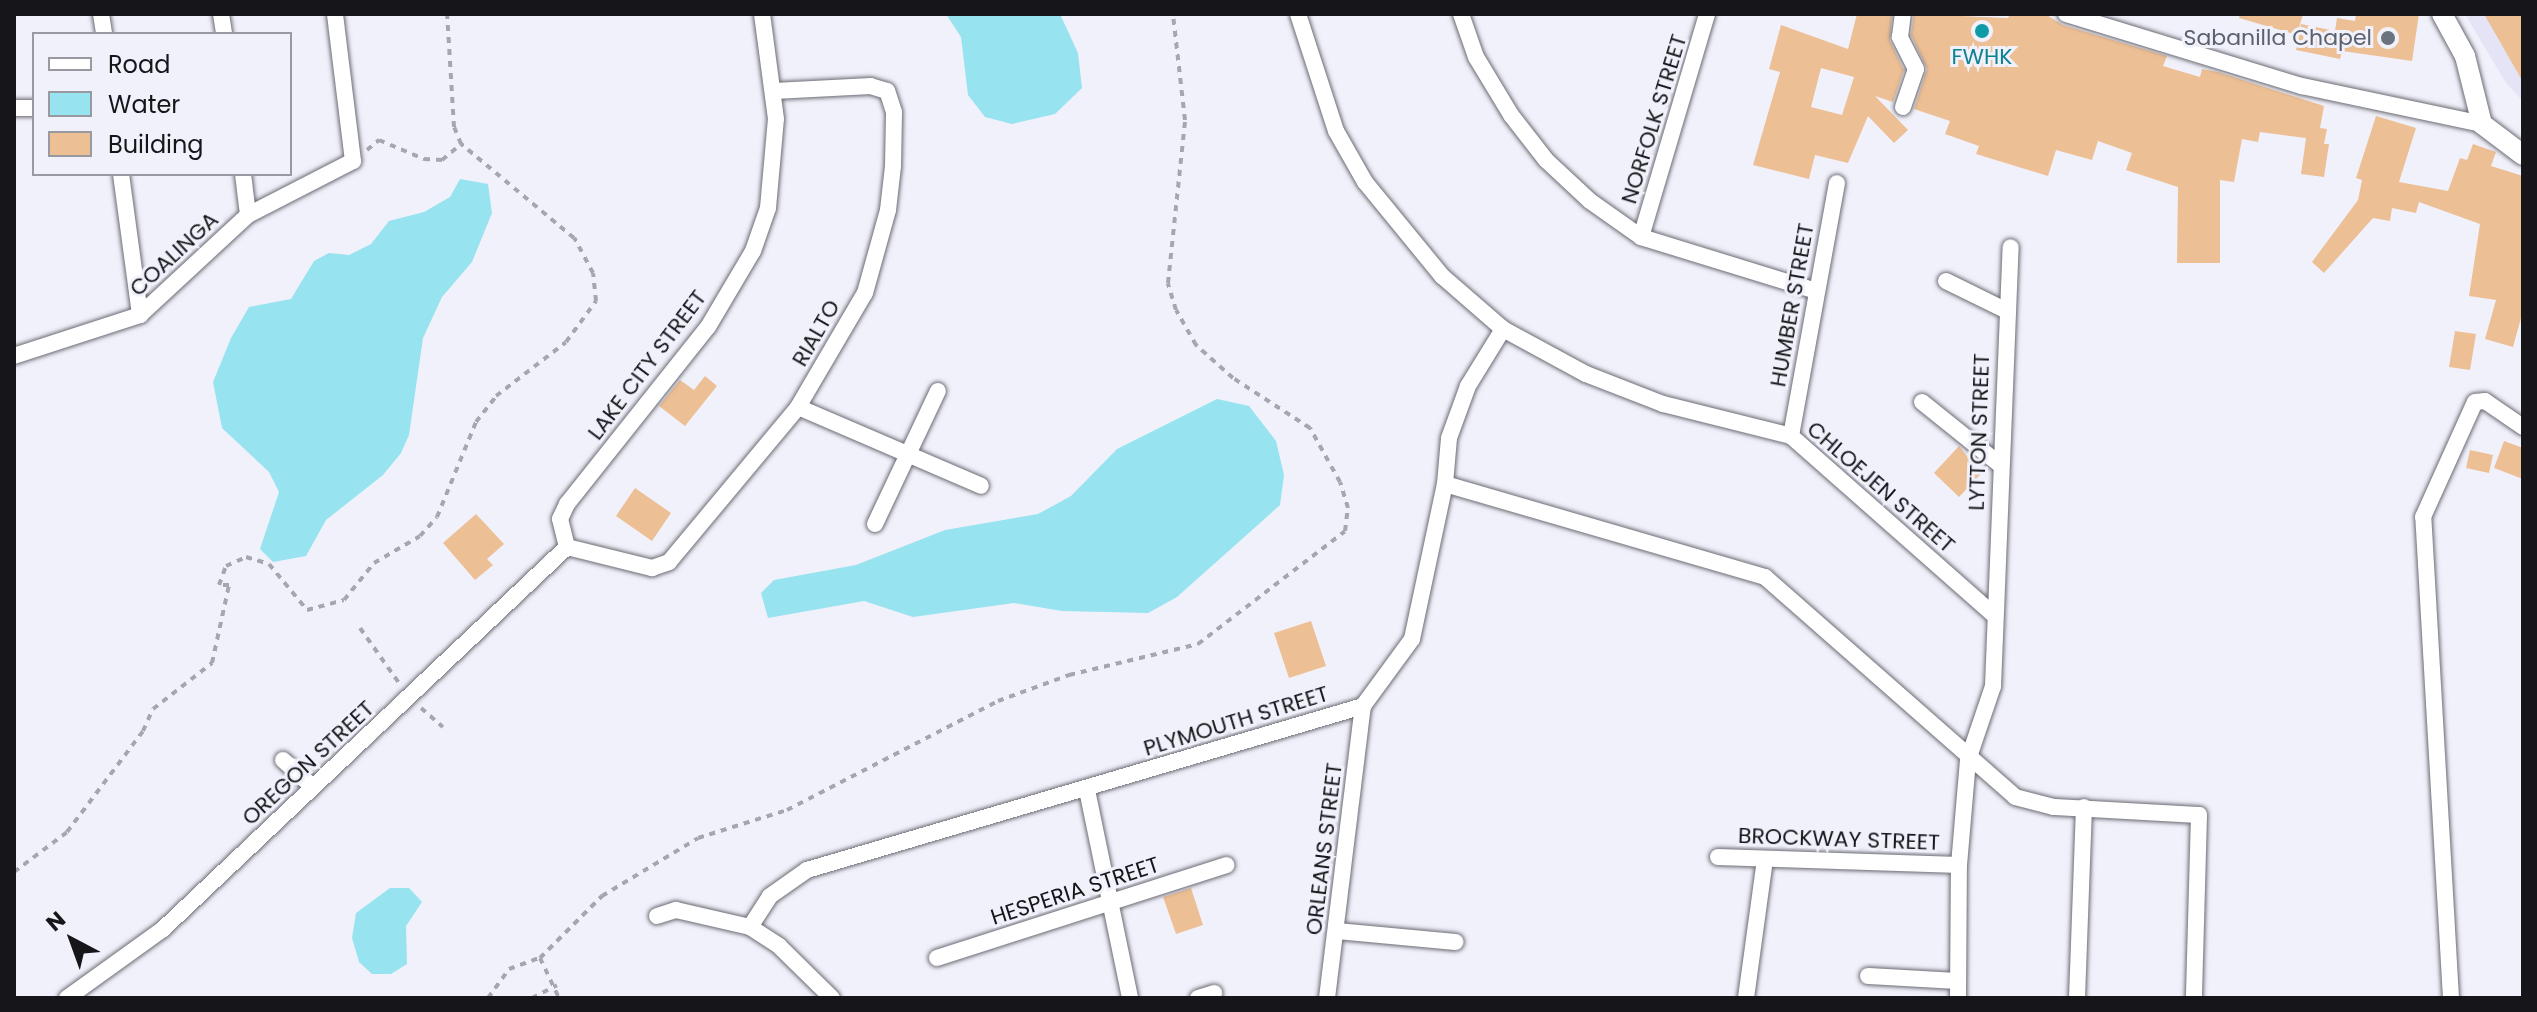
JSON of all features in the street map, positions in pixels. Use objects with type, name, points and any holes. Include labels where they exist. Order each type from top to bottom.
[{"type":"street","points":[[335,14],[353,161]]},
{"type":"street","name":"LAKE CITY STREET","points":[[567,547],[560,519],[567,504],[708,327],[753,251],[768,208],[773,169],[774,91],[762,14]]},
{"type":"street","name":"CHLOEJEN STREET","points":[[1298,14],[1336,131],[1365,182],[1433,266],[1503,329],[1586,374],[1663,404],[1791,436],[1995,616]]},
{"type":"street","points":[[1461,14],[1476,57],[1546,160],[1641,237],[1816,291]]},
{"type":"street","name":"NORFOLK STREET","points":[[1641,237],[1707,14]]},
{"type":"street","points":[[1903,14],[1900,37],[1916,69],[1903,107]]},
{"type":"street","points":[[2066,14],[2302,86],[2482,124],[2523,155]]},
{"type":"street","points":[[2442,14],[2465,56],[2482,124]]},
{"type":"street","name":"RIALTO","points":[[567,547],[652,568],[669,562],[798,407],[865,293],[888,210],[894,112],[887,91],[871,86],[774,91]]},
{"type":"street","name":"COALINGA","points":[[14,356],[140,315],[248,215],[353,161]]},
{"type":"street","points":[[121,176],[140,315]]},
{"type":"street","points":[[243,176],[248,215]]},
{"type":"street","name":"HUMBER STREET","points":[[1791,436],[1837,183]]},
{"type":"street","name":"LYTTON STREET","points":[[1958,990],[1959,865],[1968,760],[1990,706],[2005,310],[2011,247]]},
{"type":"street","points":[[1946,281],[2005,310]]},
{"type":"street","name":"PLYMOUTH STREET","points":[[750,927],[770,896],[807,870],[1087,790],[1363,706],[1412,639],[1445,484],[1449,438],[1468,386],[1503,329]]},
{"type":"street","points":[[875,524],[938,391]]},
{"type":"street","points":[[2451,998],[2423,517],[2475,402],[2485,401],[2523,427]]},
{"type":"street","points":[[1922,402],[1999,464]]},
{"type":"street","points":[[798,407],[907,457],[981,486]]},
{"type":"street","points":[[1445,484],[1765,577],[1968,760],[2015,797],[2034,805],[2199,815],[2194,998]]},
{"type":"street","name":"OREGON STREET","points":[[72,997],[163,929],[567,547]]},
{"type":"street","name":"ORLEANS STREET","points":[[1327,998],[1363,706]]},
{"type":"street","points":[[283,760],[312,786]]},
{"type":"street","points":[[1087,790],[1130,998]]},
{"type":"street","points":[[2077,998],[2084,807]]},
{"type":"street","name":"BROCKWAY STREET","points":[[1718,857],[1959,865]]},
{"type":"street","points":[[1746,998],[1765,860]]},
{"type":"street","name":"HESPERIA STREET","points":[[937,958],[1226,865]]},
{"type":"street","points":[[657,916],[695,912],[750,927],[779,946],[832,998]]},
{"type":"street","points":[[1337,931],[1455,942]]},
{"type":"street","points":[[1868,976],[1958,990]]},
{"type":"path","points":[[14,872],[67,832],[143,731],[153,709],[212,663],[229,585],[219,585],[226,566],[246,557],[269,564],[307,610],[344,600],[374,563],[420,536],[437,517],[476,422],[496,396],[566,342],[596,301],[593,273],[574,238],[461,144],[454,127],[447,14]]},
{"type":"path","points":[[488,998],[509,969],[540,958],[602,896],[698,838],[787,810],[998,701],[1069,675],[1198,644],[1345,531],[1348,508],[1340,482],[1310,428],[1233,378],[1196,345],[1176,310],[1168,283],[1185,120],[1173,14]]},
{"type":"path","points":[[353,161],[379,140],[424,159],[442,160],[461,144]]},
{"type":"path","points":[[540,958],[557,985],[559,998]]},
{"type":"path","points":[[532,998],[557,985]]},
{"type":"shaded area","points":[[2465,14],[2523,14],[2523,101],[2506,83]]},
{"type":"water","points":[[946,14],[1060,14],[1078,53],[1082,88],[1055,114],[1012,124],[985,117],[968,95],[961,37]]},
{"type":"water","points":[[460,179],[488,184],[492,213],[472,262],[442,297],[423,338],[409,435],[401,453],[383,475],[326,520],[306,556],[273,562],[260,549],[279,492],[269,472],[222,428],[213,382],[231,338],[249,307],[291,299],[314,261],[329,253],[349,255],[371,244],[389,221],[424,212],[450,197]]},
{"type":"water","points":[[1217,399],[1249,406],[1276,441],[1284,475],[1280,505],[1177,597],[1148,613],[1062,611],[1014,603],[913,617],[864,601],[768,618],[761,593],[774,580],[856,565],[945,530],[1038,514],[1071,496],[1117,449]]},
{"type":"water","points":[[390,888],[409,888],[422,902],[406,926],[407,964],[391,974],[372,974],[359,962],[352,938],[356,913]]},
{"type":"building","points":[[1857,14],[1892,15],[1890,41],[1904,70],[1893,102],[1875,96],[1908,130],[1894,143],[1868,116],[1848,163],[1815,155],[1809,179],[1753,165],[1780,72],[1769,69],[1781,25],[1848,49]],"holes":[[[1821,68],[1854,77],[1842,115],[1811,107]]]},
{"type":"building","points":[[1914,14],[2008,18],[2010,14],[2045,14],[2063,25],[2167,56],[2163,66],[2200,77],[2202,69],[2218,72],[2324,106],[2320,128],[2327,129],[2324,144],[2329,144],[2324,177],[2301,174],[2306,138],[2260,132],[2258,142],[2242,139],[2234,182],[2220,180],[2220,263],[2177,263],[2178,187],[2126,170],[2132,153],[2098,141],[2092,160],[2056,150],[2048,176],[1976,154],[1979,146],[1945,134],[1950,121],[1914,109],[1927,69],[1911,35]]},
{"type":"building","points":[[2240,14],[2303,14],[2297,35],[2239,18]]},
{"type":"building","points":[[2356,14],[2419,14],[2412,61],[2342,51],[2340,59],[2296,50],[2301,24],[2335,31],[2337,18],[2355,21]]},
{"type":"building","points":[[2484,14],[2523,14],[2523,82]]},
{"type":"building","points":[[2376,116],[2416,128],[2399,182],[2448,191],[2460,158],[2467,160],[2473,144],[2496,152],[2491,166],[2523,176],[2523,311],[2513,347],[2485,339],[2496,300],[2469,296],[2480,224],[2419,202],[2416,213],[2392,208],[2390,221],[2373,218],[2324,273],[2312,262],[2358,200],[2362,180],[2356,178]]},
{"type":"building","points":[[2455,331],[2476,334],[2470,370],[2449,367]]},
{"type":"building","points":[[705,376],[717,386],[685,426],[659,406],[680,380],[694,390]]},
{"type":"building","points":[[2504,441],[2523,448],[2523,479],[2494,468]]},
{"type":"building","points":[[1959,446],[1981,474],[1959,497],[1934,473]]},
{"type":"building","points":[[2470,450],[2493,455],[2489,473],[2466,468]]},
{"type":"building","points":[[635,488],[671,513],[652,541],[616,516]]},
{"type":"building","points":[[476,514],[504,544],[487,559],[493,565],[475,580],[443,543]]},
{"type":"building","points":[[1311,621],[1326,666],[1289,678],[1274,633]]},
{"type":"building","points":[[1191,888],[1203,925],[1176,934],[1163,897]]},
{"type":"place","name":"FWHK","points":[[1982,31]]},
{"type":"place","name":"Sabanilla Chapel","points":[[2388,38]]}]
